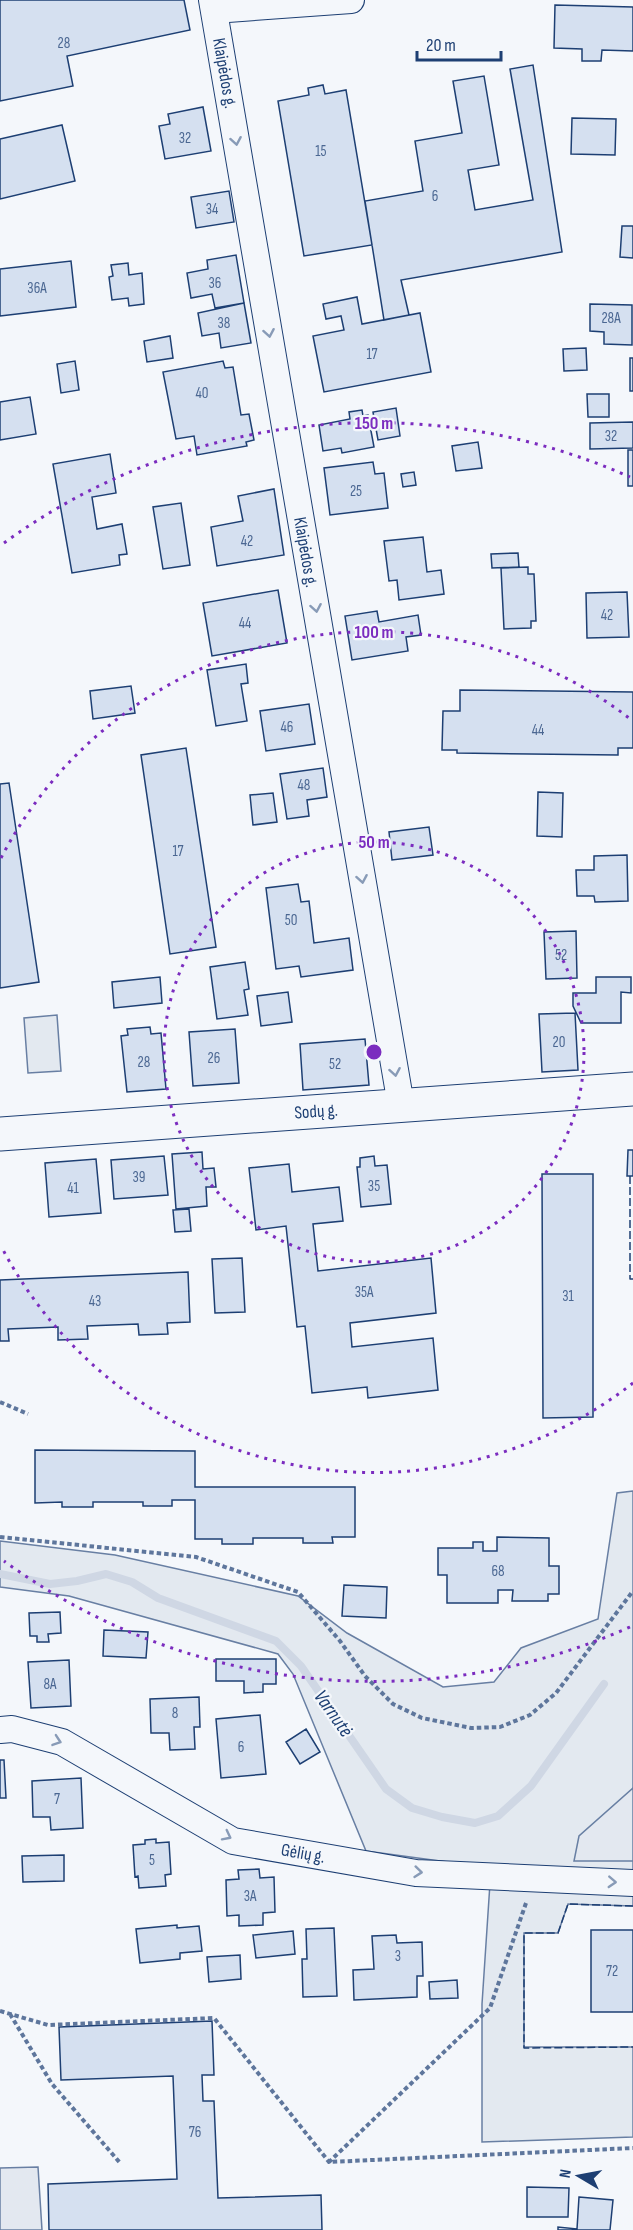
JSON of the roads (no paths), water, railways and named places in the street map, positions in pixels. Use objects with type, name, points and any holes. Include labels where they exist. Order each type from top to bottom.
[{"type":"main road","name":"Sodų g.","points":[[0,1134],[633,1089]]},
{"type":"street","points":[[213,5],[351,0]]},
{"type":"street","name":"Klaipėdos g.","points":[[213,5],[401,1105]]},
{"type":"street","name":"Gėlių g.","points":[[0,1730],[12,1729],[62,1742],[233,1840],[416,1873],[633,1883]]},
{"type":"waterway","name":"Varnutė","points":[[0,1574],[50,1584],[106,1574],[132,1582],[158,1598],[276,1641],[301,1666],[386,1789],[412,1808],[442,1817],[475,1823],[498,1816],[531,1786],[604,1684]]}]
